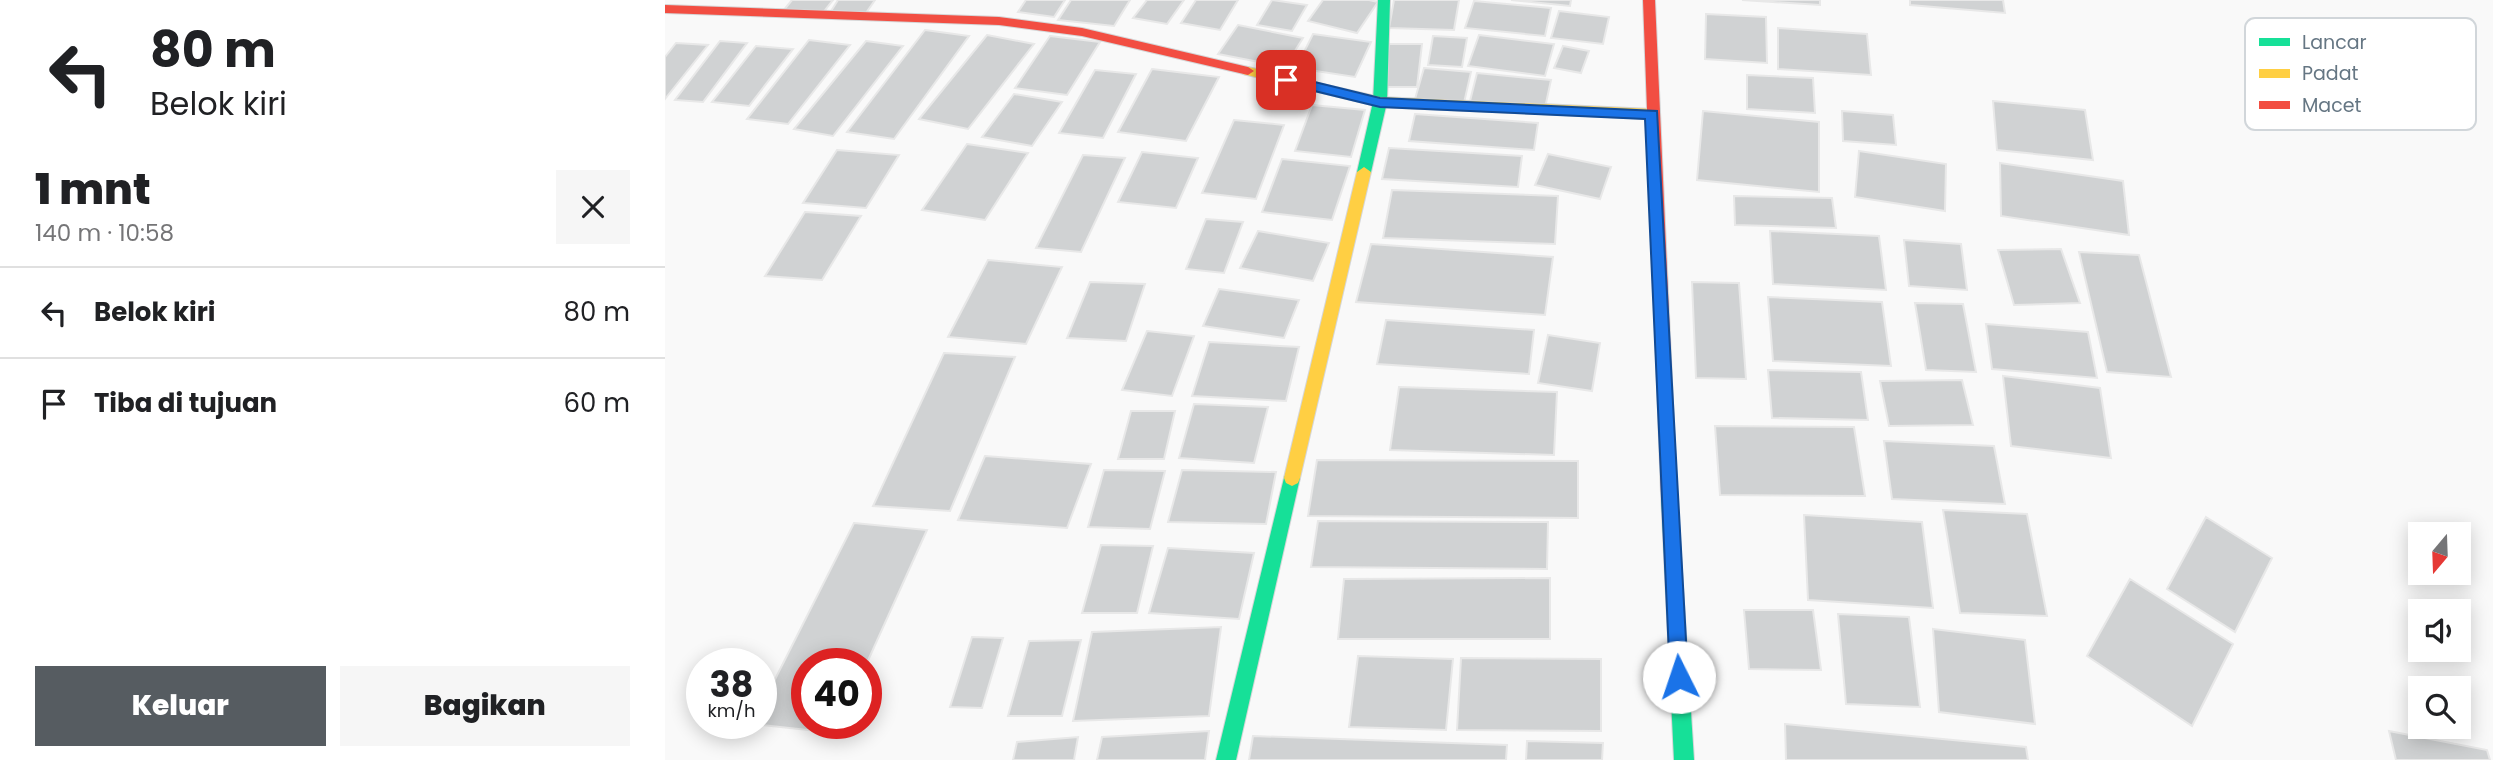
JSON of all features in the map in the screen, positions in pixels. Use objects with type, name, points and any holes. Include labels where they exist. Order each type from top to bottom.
[{"type":"street","points":[[1226,760],[1380,102],[1384,0]]},
{"type":"street","points":[[1650,0],[1652,114],[1671,546],[1685,760]]},
{"type":"street","points":[[665,9],[999,21],[1095,35],[1380,102],[1652,114]]},
{"type":"building","points":[[792,0],[833,0],[822,14],[783,11]]},
{"type":"building","points":[[838,0],[875,0],[866,13],[831,11]]},
{"type":"building","points":[[1026,0],[1065,0],[1054,17],[1018,12]]},
{"type":"building","points":[[1071,0],[1130,0],[1114,26],[1058,20]]},
{"type":"building","points":[[1147,0],[1184,0],[1167,24],[1133,18]]},
{"type":"building","points":[[1196,0],[1238,0],[1220,30],[1181,23]]},
{"type":"building","points":[[1272,0],[1307,5],[1292,31],[1257,25]]},
{"type":"building","points":[[1323,0],[1378,2],[1357,33],[1308,21]]},
{"type":"building","points":[[1394,0],[1459,0],[1454,30],[1389,28]]},
{"type":"building","points":[[1511,0],[1571,0],[1570,6]]},
{"type":"building","points":[[1742,0],[1820,0],[1820,5]]},
{"type":"building","points":[[1910,0],[2003,0],[2005,13],[1910,5]]},
{"type":"building","points":[[1474,1],[1551,8],[1545,36],[1465,28]]},
{"type":"building","points":[[1559,11],[1609,17],[1603,44],[1551,38]]},
{"type":"building","points":[[1706,14],[1766,17],[1767,63],[1705,59]]},
{"type":"building","points":[[1238,25],[1303,38],[1285,67],[1218,54]]},
{"type":"building","points":[[1778,28],[1867,34],[1871,75],[1778,69]]},
{"type":"building","points":[[925,30],[969,36],[894,139],[847,132]]},
{"type":"building","points":[[1313,34],[1371,42],[1355,77],[1296,68]]},
{"type":"building","points":[[987,35],[1034,44],[968,129],[919,119]]},
{"type":"building","points":[[1479,35],[1554,44],[1545,76],[1468,66]]},
{"type":"building","points":[[1050,36],[1100,42],[1067,95],[1015,88]]},
{"type":"building","points":[[1433,36],[1467,38],[1462,67],[1428,65]]},
{"type":"building","points":[[809,40],[850,45],[788,124],[747,119]]},
{"type":"building","points":[[720,41],[747,43],[703,102],[675,100]]},
{"type":"building","points":[[866,41],[903,46],[833,136],[794,129]]},
{"type":"building","points":[[676,43],[708,45],[665,99],[665,57]]},
{"type":"building","points":[[1389,44],[1422,44],[1417,87],[1383,87]]},
{"type":"building","points":[[756,46],[793,49],[749,106],[712,102]]},
{"type":"building","points":[[1563,46],[1589,51],[1581,73],[1554,68]]},
{"type":"building","points":[[1424,68],[1471,72],[1464,103],[1415,99]]},
{"type":"building","points":[[1152,69],[1219,77],[1186,141],[1118,132]]},
{"type":"building","points":[[1095,70],[1136,74],[1103,138],[1059,133]]},
{"type":"building","points":[[1477,73],[1551,80],[1545,108],[1470,101]]},
{"type":"building","points":[[1747,75],[1813,78],[1815,113],[1747,109]]},
{"type":"building","points":[[1014,94],[1062,102],[1032,146],[982,137]]},
{"type":"building","points":[[1993,101],[2085,110],[2093,160],[1997,150]]},
{"type":"building","points":[[1312,105],[1365,110],[1351,157],[1295,151]]},
{"type":"building","points":[[1703,111],[1819,122],[1819,192],[1697,180]]},
{"type":"building","points":[[1842,111],[1893,115],[1896,145],[1843,141]]},
{"type":"building","points":[[1415,114],[1538,123],[1534,150],[1409,141]]},
{"type":"building","points":[[1234,120],[1284,125],[1256,199],[1202,193]]},
{"type":"building","points":[[967,144],[1028,153],[985,220],[922,210]]},
{"type":"building","points":[[1389,148],[1522,156],[1518,187],[1382,179]]},
{"type":"building","points":[[837,150],[899,155],[866,208],[803,203]]},
{"type":"building","points":[[1859,151],[1946,164],[1945,211],[1855,197]]},
{"type":"building","points":[[1142,152],[1198,158],[1176,208],[1118,202]]},
{"type":"building","points":[[1548,154],[1611,167],[1600,199],[1535,185]]},
{"type":"building","points":[[1083,155],[1125,158],[1081,252],[1036,248]]},
{"type":"building","points":[[1282,159],[1350,166],[1332,220],[1262,212]]},
{"type":"building","points":[[2000,163],[2123,181],[2129,235],[2001,216]]},
{"type":"building","points":[[1392,190],[1558,196],[1555,244],[1383,238]]},
{"type":"building","points":[[1734,196],[1832,198],[1836,228],[1735,225]]},
{"type":"building","points":[[805,212],[861,216],[822,280],[765,276]]},
{"type":"building","points":[[1206,219],[1243,222],[1224,273],[1186,269]]},
{"type":"building","points":[[1258,231],[1329,243],[1313,281],[1240,268]]},
{"type":"building","points":[[1770,231],[1879,236],[1886,290],[1773,284]]},
{"type":"building","points":[[1904,240],[1961,244],[1967,290],[1909,286]]},
{"type":"building","points":[[1371,244],[1553,257],[1545,315],[1356,302]]},
{"type":"building","points":[[2061,249],[2080,303],[2014,305],[1998,250]]},
{"type":"building","points":[[2079,252],[2139,255],[2171,377],[2107,372]]},
{"type":"building","points":[[988,260],[1062,267],[1026,344],[948,337]]},
{"type":"building","points":[[1090,282],[1145,284],[1126,341],[1067,338]]},
{"type":"building","points":[[1692,282],[1739,283],[1746,379],[1696,378]]},
{"type":"building","points":[[1219,289],[1299,300],[1284,338],[1203,326]]},
{"type":"building","points":[[1768,297],[1882,302],[1891,366],[1773,361]]},
{"type":"building","points":[[1915,303],[1963,304],[1976,372],[1926,370]]},
{"type":"building","points":[[1386,320],[1534,330],[1529,374],[1377,364]]},
{"type":"building","points":[[1986,324],[2088,332],[2097,378],[1992,369]]},
{"type":"building","points":[[1147,331],[1194,336],[1172,396],[1122,390]]},
{"type":"building","points":[[1548,335],[1600,343],[1592,391],[1538,383]]},
{"type":"building","points":[[1209,342],[1299,347],[1286,401],[1192,396]]},
{"type":"building","points":[[944,353],[1015,357],[950,511],[873,506]]},
{"type":"building","points":[[1768,370],[1861,372],[1868,420],[1772,418]]},
{"type":"building","points":[[2003,376],[2100,388],[2111,458],[2011,446]]},
{"type":"building","points":[[1962,380],[1973,425],[1889,426],[1880,381]]},
{"type":"building","points":[[1399,387],[1557,392],[1554,455],[1390,450]]},
{"type":"building","points":[[1194,404],[1268,407],[1254,463],[1179,458]]},
{"type":"building","points":[[1131,411],[1175,411],[1164,459],[1118,459]]},
{"type":"building","points":[[1715,426],[1854,427],[1865,496],[1720,495]]},
{"type":"building","points":[[1884,441],[1994,446],[2005,504],[1892,499]]},
{"type":"building","points":[[985,456],[1091,464],[1067,528],[958,520]]},
{"type":"building","points":[[1317,460],[1578,461],[1578,518],[1308,516]]},
{"type":"building","points":[[1104,470],[1165,471],[1150,529],[1088,527]]},
{"type":"building","points":[[1182,470],[1276,472],[1266,524],[1168,522]]},
{"type":"building","points":[[1943,510],[2027,514],[2047,616],[1960,613]]},
{"type":"building","points":[[1804,515],[1922,522],[1933,608],[1808,600]]},
{"type":"building","points":[[2206,517],[2272,558],[2235,632],[2167,589]]},
{"type":"building","points":[[1318,521],[1548,522],[1547,569],[1311,567]]},
{"type":"building","points":[[854,523],[927,530],[874,648],[791,648],[791,728],[777,727],[777,675]]},
{"type":"building","points":[[1101,545],[1153,546],[1137,613],[1082,613]]},
{"type":"building","points":[[1168,548],[1254,553],[1239,619],[1149,613]]},
{"type":"building","points":[[1550,578],[1550,639],[1338,639],[1344,579]]},
{"type":"building","points":[[2130,579],[2233,644],[2192,726],[2087,656]]},
{"type":"building","points":[[1744,610],[1813,610],[1821,670],[1749,669]]},
{"type":"building","points":[[1838,614],[1909,617],[1920,707],[1846,704]]},
{"type":"building","points":[[1221,627],[1209,716],[1073,721],[1092,632]]},
{"type":"building","points":[[1933,629],[2025,640],[2035,724],[1939,712]]},
{"type":"building","points":[[972,637],[1003,638],[982,708],[950,707]]},
{"type":"building","points":[[1081,640],[1062,716],[1008,716],[1029,641]]},
{"type":"building","points":[[1358,656],[1453,659],[1446,730],[1349,727]]},
{"type":"building","points":[[1461,658],[1601,659],[1601,731],[1457,730]]},
{"type":"building","points":[[1785,724],[2026,747],[2028,760],[1786,760]]},
{"type":"building","points":[[1209,731],[1205,760],[1097,760],[1102,737]]},
{"type":"building","points":[[2389,731],[2408,735],[2408,739],[2430,739],[2487,750],[2490,760],[2396,760]]},
{"type":"building","points":[[1253,736],[1507,745],[1506,760],[1249,760]]},
{"type":"building","points":[[1078,737],[1074,760],[1013,760],[1017,742]]},
{"type":"building","points":[[1527,741],[1603,743],[1602,760],[1526,760]]},
{"type":"traffic: fast","points":[[1364,172],[1380,102],[1384,0]]},
{"type":"traffic: fast","points":[[1226,760],[1292,478]]},
{"type":"traffic: fast","points":[[1669,493],[1684,760]]},
{"type":"traffic: slow","points":[[1248,71],[1380,102],[1652,114]]},
{"type":"traffic: slow","points":[[1292,478],[1364,172]]},
{"type":"traffic: jam","points":[[1649,0],[1669,493]]},
{"type":"traffic: jam","points":[[665,9],[999,21],[1082,32],[1248,71]]},
{"type":"route","points":[[1286,80],[1380,102],[1652,114],[1679,677]]}]
